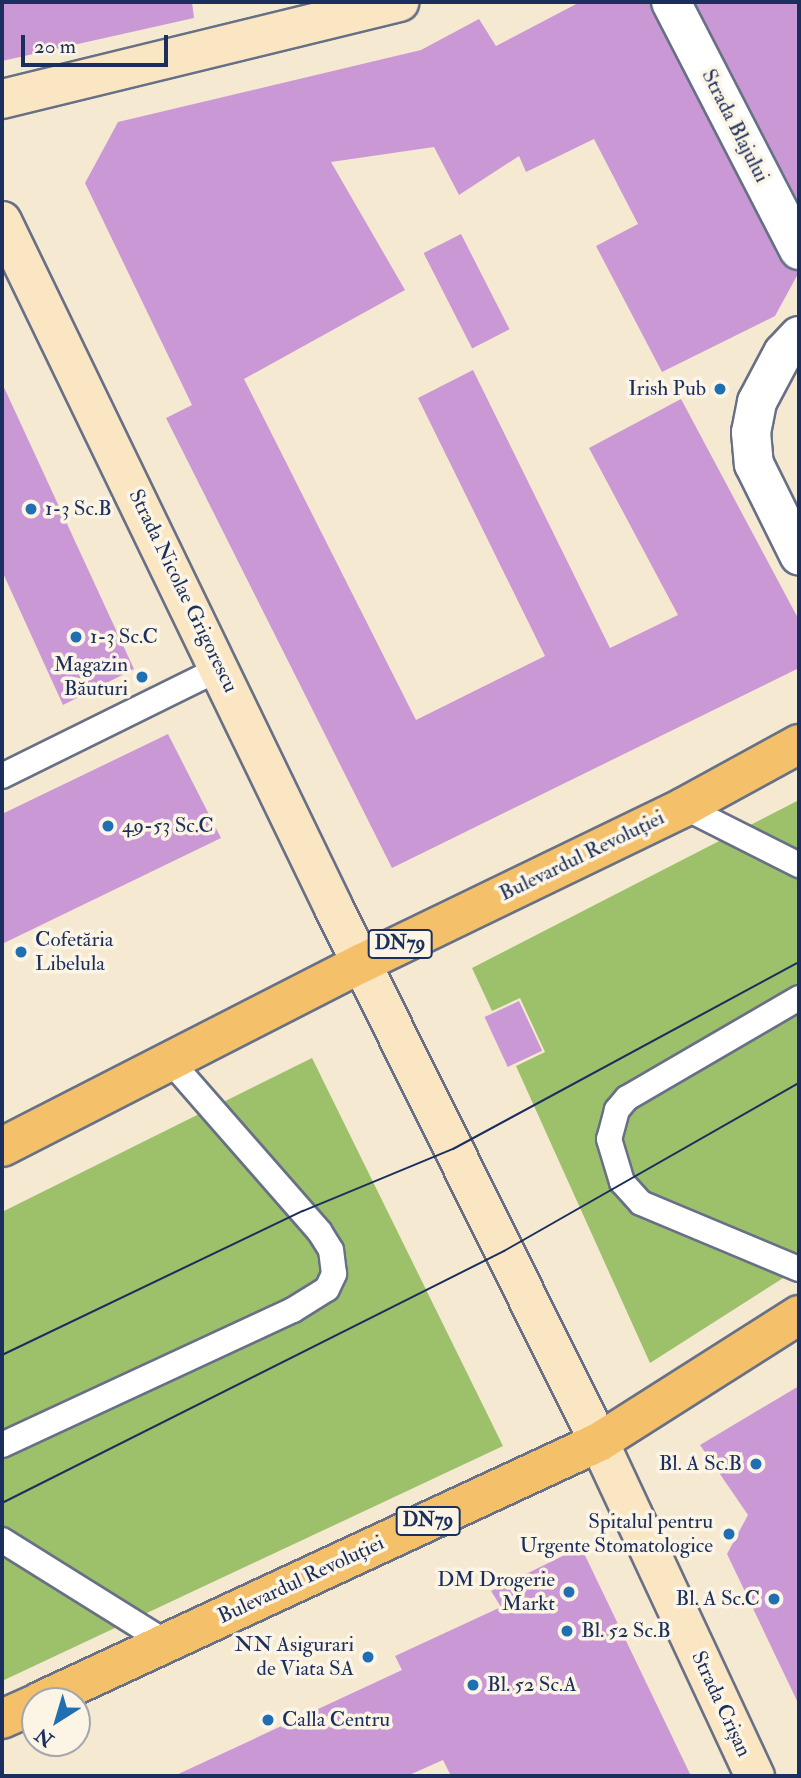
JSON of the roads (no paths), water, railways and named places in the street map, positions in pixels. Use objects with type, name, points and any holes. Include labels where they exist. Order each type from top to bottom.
[{"type":"main road","points":[[2,99],[400,2]]},
{"type":"main road","name":"Strada Nicolae Grigorescu","points":[[2,221],[362,963]]},
{"type":"main road","name":"Bulevardul Revoluției","points":[[2,1147],[362,963],[684,807],[799,744]]},
{"type":"main road","name":"DN79","points":[[362,963],[599,1442]]},
{"type":"main road","name":"Bulevardul Revoluției","points":[[71,1687],[599,1442],[799,1315]]},
{"type":"main road","name":"Strada Crișan","points":[[599,1442],[755,1776]]},
{"type":"main road","points":[[2,1719],[21,1710]]},
{"type":"street","name":"Strada Blajului","points":[[671,2],[799,250]]},
{"type":"street","points":[[799,337],[783,354],[757,402],[751,432],[754,464],[799,555]]},
{"type":"lane","points":[[2,776],[221,668]]},
{"type":"lane","points":[[684,807],[799,865]]},
{"type":"lane","points":[[799,998],[627,1098],[617,1110],[609,1139],[622,1182],[641,1203],[799,1269]]},
{"type":"lane","points":[[2,1445],[293,1310],[327,1289],[334,1274],[331,1250],[319,1231],[170,1061]]},
{"type":"lane","points":[[2,1539],[167,1643]]},
{"type":"tram line","points":[[2,1355],[303,1211],[453,1149],[799,962]]},
{"type":"tram line","points":[[2,1503],[504,1251],[799,1083]]},
{"type":"place","name":"Irish Pub","points":[[720,389]]},
{"type":"place","name":"1-3 Sc.B","points":[[31,509]]},
{"type":"place","name":"1-3 Sc.C","points":[[76,637]]},
{"type":"place","name":"Magazin Băuturi","points":[[142,677]]},
{"type":"place","name":"49-53 Sc.C","points":[[108,826]]},
{"type":"place","name":"Cofetăria Libelula","points":[[21,952]]},
{"type":"place","name":"Bl. A Sc.B","points":[[756,1464]]},
{"type":"place","name":"Spitalul pentru Urgente Stomatologice","points":[[729,1534]]},
{"type":"place","name":"DM Drogerie Markt","points":[[569,1592]]},
{"type":"place","name":"Bl. A Sc.C","points":[[774,1599]]},
{"type":"place","name":"Bl. 52 Sc.B","points":[[567,1631]]},
{"type":"place","name":"NN Asigurari de Viata SA","points":[[368,1657]]},
{"type":"place","name":"Bl. 52 Sc.A","points":[[473,1685]]},
{"type":"place","name":"Calla Centru","points":[[268,1720]]}]
